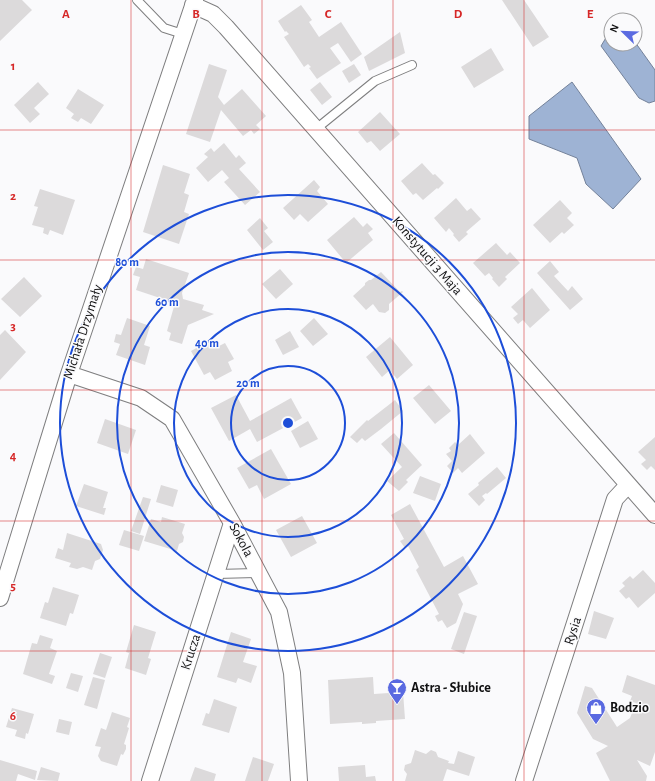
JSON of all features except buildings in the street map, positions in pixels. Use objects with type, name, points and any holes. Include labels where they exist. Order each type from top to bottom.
[{"type":"street","name":"Michała Drzymały","points":[[0,598],[69,374],[194,2]]},
{"type":"street","name":"Konstytucji 3 Maja","points":[[194,2],[213,14],[655,515]]},
{"type":"street","name":"Sokola","points":[[69,374],[141,398],[172,419],[232,522],[279,612],[292,673],[299,781]]},
{"type":"street","name":"Rysia","points":[[524,781],[615,499],[628,485]]},
{"type":"street","name":"Krucza","points":[[150,781],[232,522]]},
{"type":"lane","points":[[138,0],[164,28],[183,34]]},
{"type":"lane","points":[[316,129],[375,81],[412,64]]},
{"type":"lane","points":[[216,574],[259,573]]},
{"type":"water","points":[[605,52],[642,52],[655,70],[655,101],[649,103],[639,98]]},
{"type":"water","points":[[572,82],[641,179],[613,209],[586,184],[577,158],[529,139],[529,116]]},
{"type":"place","name":"Astra - Słubice","points":[[397,705]]},
{"type":"place","name":"Bodzio","points":[[596,725]]}]
